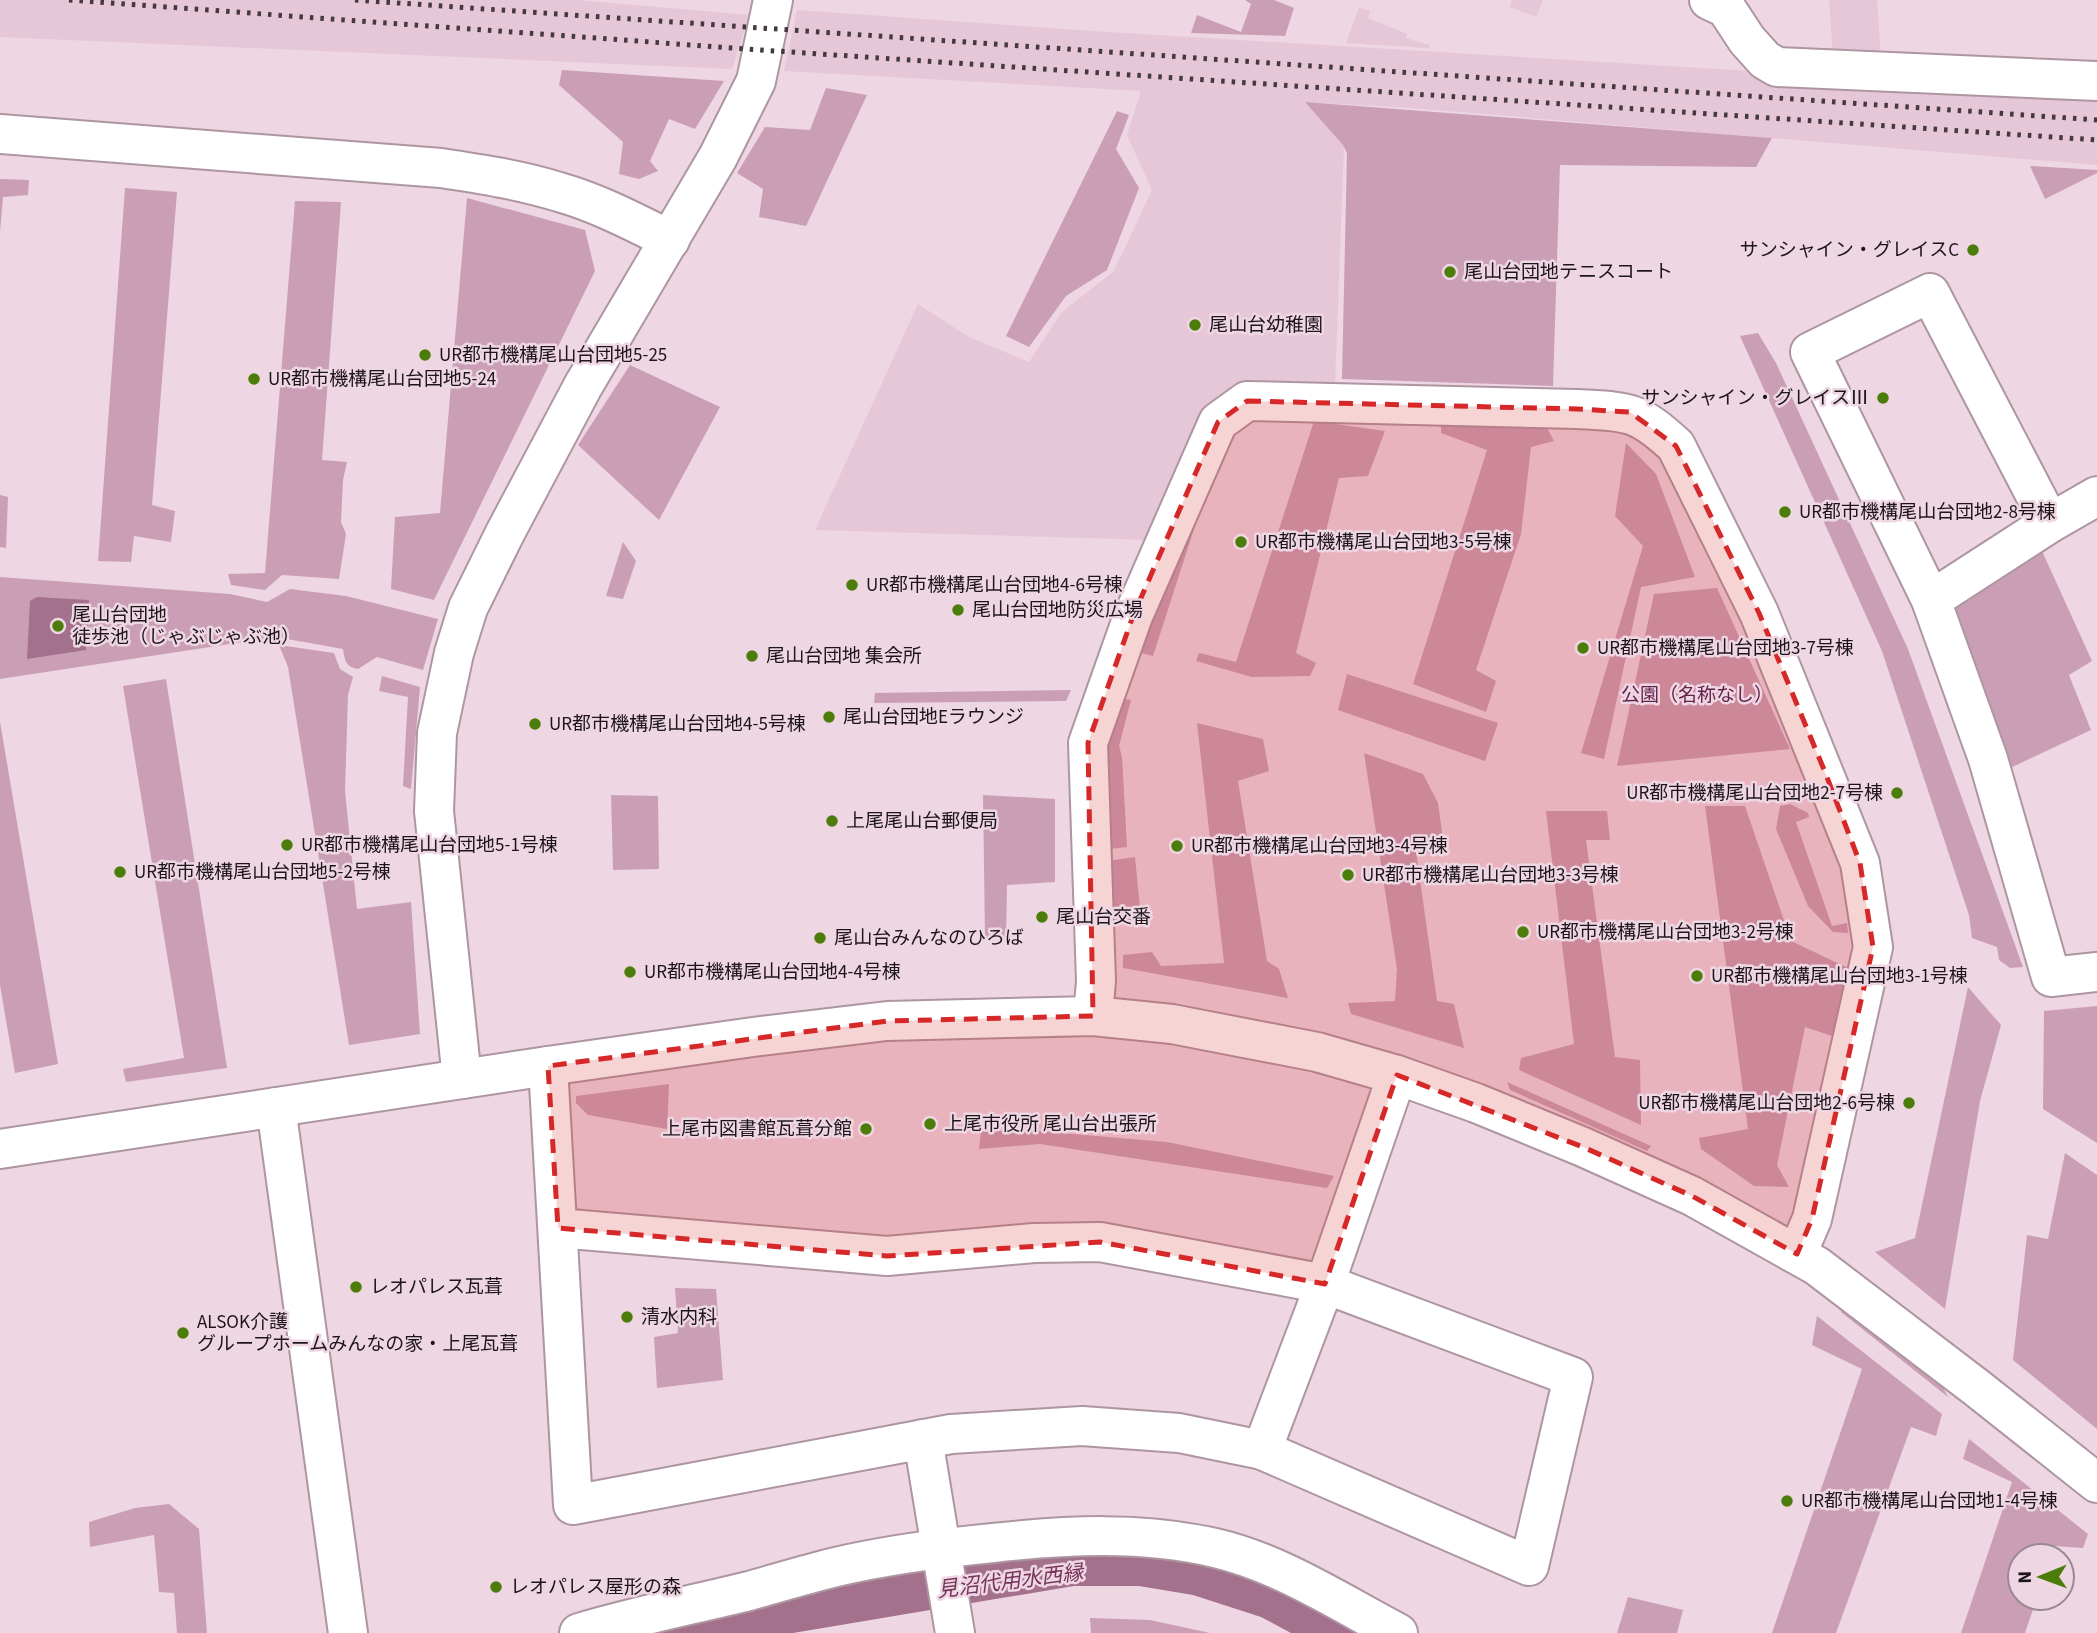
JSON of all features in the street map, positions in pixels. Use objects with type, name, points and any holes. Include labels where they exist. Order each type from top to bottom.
[{"type":"street","points":[[462,1079],[434,811],[437,733],[449,674],[468,608],[583,386],[718,157],[756,82],[773,0]]},
{"type":"street","points":[[1721,3],[1765,60],[1777,68],[2097,81]]},
{"type":"street","points":[[0,134],[441,168],[507,177],[562,192],[611,211],[670,240]]},
{"type":"street","points":[[2050,523],[1930,293],[1810,352],[1930,600],[1988,759],[2051,977],[2097,972]]},
{"type":"street","points":[[1093,1016],[1096,981],[1088,743],[1133,616],[1218,422],[1247,401],[1629,412],[1654,426],[1676,446],[1759,612],[1860,863],[1873,947],[1812,1219],[1797,1254]]},
{"type":"street","points":[[1930,600],[2097,496]]},
{"type":"street","points":[[0,1149],[548,1066],[887,1021],[1093,1016],[1172,1024],[1303,1049],[1397,1075],[1476,1102],[1583,1146],[1692,1196],[1797,1254],[1844,1286],[2097,1483]]},
{"type":"street","points":[[548,1066],[573,1506],[951,1434],[1082,1426],[1179,1433],[1262,1450],[1529,1566],[1573,1377],[1325,1284],[1100,1242],[1034,1243],[887,1256],[558,1228]]},
{"type":"street","points":[[1262,1450],[1325,1284],[1397,1075]]},
{"type":"street","points":[[276,1107],[348,1633]]},
{"type":"street","points":[[923,1439],[953,1622]]},
{"type":"street","points":[[579,1633],[838,1567],[1031,1539],[1119,1536],[1144,1536],[1217,1548],[1279,1570],[1398,1633]]},
{"type":"highlighted area","points":[[1247,401],[1577,409],[1630,412],[1676,446],[1759,613],[1825,772],[1860,863],[1873,947],[1812,1219],[1797,1254],[1692,1196],[1583,1147],[1397,1075],[1325,1284],[1100,1242],[887,1256],[558,1228],[548,1066],[887,1021],[1093,1016],[1088,743],[1133,616],[1218,422]]},
{"type":"shaded area","points":[[0,0],[578,0],[749,15],[732,69],[0,37]]},
{"type":"shaded area","points":[[1512,0],[1543,0],[1536,17],[1510,7]]},
{"type":"shaded area","points":[[1829,0],[1877,0],[1881,60],[1833,55]]},
{"type":"shaded area","points":[[1359,7],[1370,11],[1368,18],[1407,34],[1406,38],[1429,45],[1429,48],[1346,43]]},
{"type":"shaded area","points":[[797,10],[1092,31],[2097,92],[2097,165],[1410,108],[1306,102],[1344,145],[1335,384],[1259,383],[1151,540],[815,530],[918,304],[969,337],[1029,362],[1062,312],[1114,271],[1152,190],[1127,135],[1141,91],[784,71]]},
{"type":"green space","points":[[1245,0],[1274,0],[1294,8],[1285,36],[1191,33],[1197,15],[1241,32],[1251,4]]},
{"type":"green space","points":[[562,70],[724,81],[695,129],[669,119],[650,161],[658,171],[639,179],[619,174],[623,142],[559,85]]},
{"type":"green space","points":[[826,88],[867,95],[806,226],[759,217],[763,189],[737,173],[765,127],[810,130]]},
{"type":"green space","name":"尾山台団地テニスコート","points":[[1305,102],[1772,138],[1756,167],[1560,165],[1553,386],[1342,379],[1347,153]]},
{"type":"green space","points":[[1117,111],[1129,115],[1116,149],[1139,188],[1107,270],[1066,296],[1029,347],[1006,336]]},
{"type":"green space","points":[[2030,166],[2097,170],[2097,173],[2045,199]]},
{"type":"green space","points":[[0,179],[29,180],[28,195],[3,197],[0,232]]},
{"type":"green space","points":[[125,188],[177,192],[152,505],[175,511],[171,542],[134,536],[131,562],[98,561]]},
{"type":"green space","points":[[467,198],[585,230],[595,271],[434,600],[391,589],[395,517],[440,513]]},
{"type":"green space","points":[[295,201],[341,202],[322,460],[347,462],[343,480],[341,522],[346,534],[339,579],[282,575],[265,590],[231,585],[228,574],[265,573]]},
{"type":"green space","points":[[1758,333],[1776,363],[1908,649],[2023,967],[2010,968],[1999,960],[1997,947],[1972,938],[1969,915],[1882,651],[1740,336]]},
{"type":"green space","points":[[630,365],[720,407],[659,520],[578,445]]},
{"type":"green space","points":[[1314,421],[1385,431],[1368,476],[1339,478],[1296,653],[1316,663],[1310,676],[1252,677],[1196,661],[1199,653],[1236,662]]},
{"type":"green space","points":[[1441,423],[1547,428],[1554,441],[1531,447],[1521,534],[1476,670],[1496,681],[1486,712],[1413,684],[1487,450],[1441,433]]},
{"type":"green space","points":[[1626,443],[1656,474],[1695,577],[1641,587],[1604,759],[1581,753],[1643,546],[1615,516]]},
{"type":"green space","points":[[1214,467],[1153,656],[1137,652]]},
{"type":"green space","points":[[0,495],[8,497],[6,548],[0,547]]},
{"type":"green space","points":[[623,542],[636,561],[623,599],[606,596]]},
{"type":"green space","points":[[2042,551],[2092,661],[2069,675],[2091,730],[2006,770],[1949,613],[1958,599]]},
{"type":"green space","points":[[0,577],[230,594],[267,602],[290,589],[346,596],[438,619],[423,670],[377,657],[358,669],[348,665],[343,649],[276,637],[0,679]]},
{"type":"green space","name":"公園（名称なし）","points":[[1717,588],[1790,749],[1617,766],[1654,594]]},
{"type":"green space","points":[[279,645],[334,653],[340,669],[353,677],[348,695],[345,791],[357,909],[411,902],[420,1034],[349,1045],[288,667]]},
{"type":"green space","points":[[1347,674],[1498,723],[1485,761],[1338,710]]},
{"type":"green space","points":[[382,676],[420,687],[411,789],[403,786],[408,697],[379,691]]},
{"type":"green space","points":[[166,679],[227,1068],[126,1082],[123,1069],[184,1058],[123,686]]},
{"type":"green space","points":[[1071,690],[1066,701],[874,703],[875,693]]},
{"type":"green space","points":[[1120,698],[1131,700],[1119,746],[1122,757],[1127,847],[1109,849],[1105,739]]},
{"type":"green space","points":[[0,722],[58,1064],[15,1073],[0,985]]},
{"type":"green space","points":[[1197,723],[1263,739],[1269,771],[1238,781],[1267,961],[1279,969],[1288,998],[1123,968],[1123,955],[1152,952],[1161,966],[1224,963]]},
{"type":"green space","points":[[1364,753],[1423,774],[1438,803],[1445,854],[1416,851],[1437,1001],[1454,1004],[1464,1048],[1351,1014],[1348,1003],[1395,1001],[1397,969]]},
{"type":"green space","points":[[611,795],[658,796],[659,869],[613,870]]},
{"type":"green space","points":[[983,795],[1055,799],[1055,882],[1007,885],[1006,937],[985,938]]},
{"type":"green space","points":[[1790,804],[1808,813],[1809,817],[1796,822],[1832,926],[1847,923],[1848,933],[1833,932],[1808,906],[1776,829],[1780,806]]},
{"type":"green space","points":[[1705,806],[1745,806],[1791,941],[1848,968],[1832,1036],[1805,1027],[1777,1165],[1789,1187],[1754,1186],[1701,1149],[1699,1138],[1748,1129]]},
{"type":"green space","points":[[1546,811],[1607,811],[1610,840],[1586,840],[1615,1057],[1640,1060],[1641,1125],[1519,1070],[1521,1058],[1574,1044]]},
{"type":"green space","points":[[1135,857],[1141,919],[1113,923],[1108,861]]},
{"type":"green space","points":[[1968,987],[2001,1025],[1980,1101],[1945,1309],[1875,1252],[1915,1238]]},
{"type":"green space","points":[[2097,1006],[2097,1143],[2043,1109],[2044,1011]]},
{"type":"green space","points":[[1507,1082],[1651,1146],[1647,1151],[1510,1090]]},
{"type":"green space","points":[[669,1084],[667,1129],[588,1115],[576,1103],[576,1096]]},
{"type":"green space","points":[[981,1131],[1038,1131],[1167,1142],[1334,1176],[1327,1188],[1040,1144],[979,1149]]},
{"type":"green space","points":[[2065,1153],[2097,1175],[2097,1429],[2013,1360],[2027,1235],[2048,1239]]},
{"type":"green space","points":[[675,1288],[716,1289],[723,1380],[657,1388],[654,1337],[678,1333]]},
{"type":"green space","points":[[1844,1308],[1939,1380],[1948,1397],[1841,1312]]},
{"type":"green space","points":[[1817,1316],[1942,1414],[1936,1436],[1911,1427],[1836,1633],[1772,1633],[1862,1369],[1812,1345]]},
{"type":"green space","points":[[1969,1439],[2088,1534],[2083,1548],[2076,1548],[2076,1542],[2006,1542],[2006,1612],[2032,1612],[2025,1633],[1961,1633],[2012,1482],[1963,1459]]},
{"type":"green space","points":[[169,1504],[199,1529],[207,1633],[177,1633],[174,1593],[159,1592],[154,1535],[90,1547],[89,1522],[135,1508]]},
{"type":"green space","points":[[1628,1597],[1683,1610],[1677,1633],[1617,1633]]},
{"type":"green space","points":[[1090,1618],[1150,1620],[1210,1633],[1091,1633]]},
{"type":"water","name":"尾山台団地 徒歩池（じゃぶじゃぶ池）","points":[[37,597],[89,600],[86,650],[27,659],[30,601]]},
{"type":"water","name":"見沼代用水西縁","points":[[1134,1549],[1268,1576],[1371,1633],[1291,1633],[1261,1617],[1193,1595],[1139,1586],[1074,1586],[793,1633],[633,1633],[927,1567]]},
{"type":"railway","points":[[69,0],[761,50],[2097,140]]},
{"type":"railway","points":[[355,0],[2097,120]]},
{"type":"place","name":"サンシャイン・グレイスC","points":[[1973,250]]},
{"type":"place","name":"尾山台団地テニスコート","points":[[1450,272]]},
{"type":"place","name":"尾山台幼稚園","points":[[1195,325]]},
{"type":"place","name":"UR都市機構尾山台団地5-25","points":[[425,355]]},
{"type":"place","name":"UR都市機構尾山台団地5-24","points":[[254,379]]},
{"type":"place","name":"サンシャイン・グレイスⅢ","points":[[1883,398]]},
{"type":"place","name":"UR都市機構尾山台団地2-8号棟","points":[[1785,512]]},
{"type":"place","name":"UR都市機構尾山台団地3-5号棟","points":[[1241,542]]},
{"type":"place","name":"UR都市機構尾山台団地4-6号棟","points":[[852,585]]},
{"type":"place","name":"尾山台団地防災広場","points":[[958,610]]},
{"type":"place","name":"尾山台団地 徒歩池（じゃぶじゃぶ池）","points":[[58,626]]},
{"type":"place","name":"UR都市機構尾山台団地3-7号棟","points":[[1583,648]]},
{"type":"place","name":"尾山台団地 集会所","points":[[752,656]]},
{"type":"place","name":"尾山台団地Eラウンジ","points":[[829,717]]},
{"type":"place","name":"UR都市機構尾山台団地4-5号棟","points":[[535,724]]},
{"type":"place","name":"UR都市機構尾山台団地2-7号棟","points":[[1897,793]]},
{"type":"place","name":"上尾尾山台郵便局","points":[[832,821]]},
{"type":"place","name":"UR都市機構尾山台団地5-1号棟","points":[[287,845]]},
{"type":"place","name":"UR都市機構尾山台団地3-4号棟","points":[[1177,846]]},
{"type":"place","name":"UR都市機構尾山台団地5-2号棟","points":[[120,872]]},
{"type":"place","name":"UR都市機構尾山台団地3-3号棟","points":[[1348,875]]},
{"type":"place","name":"尾山台交番","points":[[1042,917]]},
{"type":"place","name":"UR都市機構尾山台団地3-2号棟","points":[[1523,932]]},
{"type":"place","name":"尾山台みんなのひろば","points":[[820,938]]},
{"type":"place","name":"UR都市機構尾山台団地4-4号棟","points":[[630,972]]},
{"type":"place","name":"UR都市機構尾山台団地3-1号棟","points":[[1697,976]]},
{"type":"place","name":"UR都市機構尾山台団地2-6号棟","points":[[1909,1103]]},
{"type":"place","name":"上尾市役所 尾山台出張所","points":[[930,1124]]},
{"type":"place","name":"上尾市図書館瓦葺分館","points":[[866,1129]]},
{"type":"place","name":"レオパレス瓦葺","points":[[356,1287]]},
{"type":"place","name":"清水内科","points":[[627,1317]]},
{"type":"place","name":"ALSOK介護 グループホームみんなの家・上尾瓦葺","points":[[183,1333]]},
{"type":"place","name":"UR都市機構尾山台団地1-4号棟","points":[[1787,1501]]},
{"type":"place","name":"レオパレス屋形の森","points":[[496,1587]]}]
